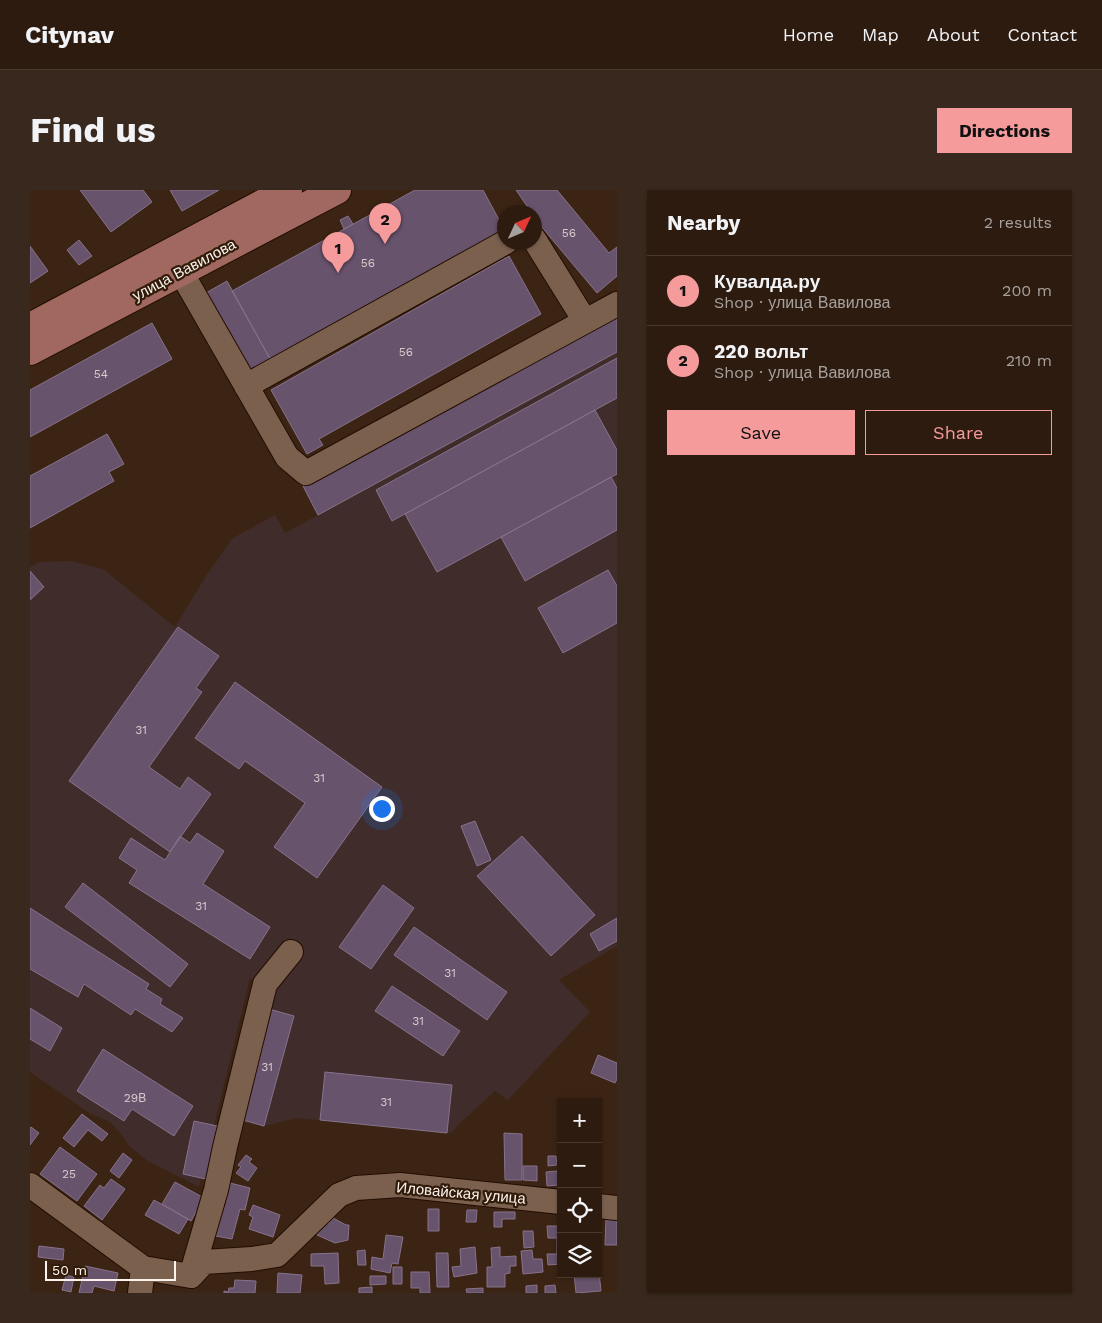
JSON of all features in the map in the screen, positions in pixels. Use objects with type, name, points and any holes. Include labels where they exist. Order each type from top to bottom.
[{"type":"main road","name":"улица Вавилова","points":[[30,327],[288,190]]},
{"type":"main road","name":"улица Вавилова","points":[[30,351],[337,190]]},
{"type":"street","points":[[246,386],[497,247]]},
{"type":"street","points":[[540,250],[585,321]]},
{"type":"street","points":[[181,272],[287,457],[306,473],[617,304]]},
{"type":"street","points":[[30,1185],[144,1268],[191,1276],[216,1190],[265,984],[291,952]]},
{"type":"street","name":"Иловайская улица","points":[[191,1276],[204,1262],[252,1259],[277,1255],[339,1195],[356,1188],[400,1185],[557,1202]]},
{"type":"street","points":[[602,1206],[617,1208]]},
{"type":"street","points":[[140,1293],[144,1268]]},
{"type":"shaded area","points":[[617,352],[617,946],[559,980],[590,1012],[508,1100],[495,1091],[457,1126],[452,1133],[297,1118],[264,1126],[239,1119],[258,983],[250,978],[199,1187],[148,1161],[129,1146],[110,1122],[89,1113],[30,1072],[30,567],[38,562],[71,561],[103,569],[175,627],[206,576],[233,538],[275,515],[285,533]]},
{"type":"building","points":[[80,190],[143,190],[152,202],[111,232]]},
{"type":"building","points":[[170,190],[219,190],[182,211]]},
{"type":"building","points":[[415,190],[483,190],[497,216],[497,239],[272,362],[232,291]]},
{"type":"building","points":[[516,190],[557,190],[609,253],[617,247],[617,276],[597,293],[542,227],[542,205],[526,205]]},
{"type":"building","points":[[348,216],[353,224],[344,229],[340,220]]},
{"type":"building","points":[[79,240],[92,256],[79,265],[67,250]]},
{"type":"building","points":[[30,246],[48,271],[30,283]]},
{"type":"building","points":[[509,256],[541,314],[319,439],[323,445],[307,454],[271,390]]},
{"type":"building","points":[[227,281],[275,368],[252,381],[204,294]]},
{"type":"building","points":[[617,316],[617,352],[318,515],[303,486]]},
{"type":"building","points":[[152,323],[172,359],[30,437],[30,390]]},
{"type":"building","points":[[617,358],[617,398],[392,521],[376,490]]},
{"type":"building","points":[[595,410],[617,450],[617,474],[437,572],[405,514]]},
{"type":"building","points":[[107,434],[124,464],[109,472],[114,481],[30,528],[30,476]]},
{"type":"building","points":[[611,477],[617,488],[617,530],[525,581],[501,537]]},
{"type":"building","points":[[608,570],[617,586],[617,623],[563,653],[538,608]]},
{"type":"building","points":[[30,571],[44,587],[30,600]]},
{"type":"building","points":[[178,627],[219,656],[196,688],[202,692],[149,767],[180,789],[188,777],[211,794],[170,852],[69,781]]},
{"type":"building","points":[[235,682],[382,787],[317,878],[274,847],[305,803],[245,761],[239,769],[195,738]]},
{"type":"building","points":[[475,821],[491,860],[477,866],[461,826]]},
{"type":"building","points":[[197,833],[224,851],[203,884],[270,927],[250,959],[129,883],[137,870],[119,858],[131,838],[165,860],[180,836],[190,843]]},
{"type":"building","points":[[522,836],[595,915],[551,956],[477,876]]},
{"type":"building","points":[[83,883],[188,964],[170,987],[65,907]]},
{"type":"building","points":[[383,885],[414,908],[371,969],[339,947]]},
{"type":"building","points":[[30,908],[149,984],[146,989],[162,999],[160,1004],[183,1018],[172,1032],[135,1009],[131,1015],[84,984],[78,997],[30,969]]},
{"type":"building","points":[[617,918],[617,941],[599,951],[590,934]]},
{"type":"building","points":[[414,927],[507,992],[487,1020],[394,955]]},
{"type":"building","points":[[392,986],[460,1031],[443,1056],[375,1011]]},
{"type":"building","points":[[30,1008],[62,1028],[50,1051],[30,1039]]},
{"type":"building","points":[[269,1009],[294,1016],[264,1126],[239,1119]]},
{"type":"building","points":[[103,1049],[193,1106],[174,1136],[132,1109],[124,1121],[77,1091]]},
{"type":"building","points":[[598,1055],[617,1063],[617,1079],[615,1083],[591,1073]]},
{"type":"building","points":[[325,1072],[452,1085],[447,1133],[320,1120]]},
{"type":"building","points":[[82,1114],[108,1134],[102,1141],[88,1130],[74,1147],[63,1138]]},
{"type":"building","points":[[194,1121],[222,1127],[210,1180],[183,1174]]},
{"type":"building","points":[[30,1128],[39,1133],[30,1145]]},
{"type":"building","points":[[504,1133],[522,1134],[522,1180],[505,1180]]},
{"type":"building","points":[[60,1147],[97,1174],[77,1201],[40,1174]]},
{"type":"building","points":[[123,1153],[132,1160],[119,1178],[110,1171]]},
{"type":"building","points":[[246,1155],[252,1159],[249,1162],[257,1168],[248,1181],[236,1173],[241,1167],[238,1165]]},
{"type":"building","points":[[548,1156],[556,1156],[557,1165],[548,1166]]},
{"type":"building","points":[[523,1166],[537,1166],[537,1181],[523,1180]]},
{"type":"building","points":[[557,1171],[557,1185],[547,1186],[546,1172]]},
{"type":"building","points":[[111,1179],[125,1189],[102,1220],[84,1206],[100,1185],[104,1188]]},
{"type":"building","points":[[175,1182],[204,1198],[191,1221],[162,1204]]},
{"type":"building","points":[[230,1183],[250,1188],[245,1210],[240,1209],[232,1239],[216,1236],[222,1213],[218,1212],[221,1200],[226,1201]]},
{"type":"building","points":[[154,1200],[188,1219],[179,1234],[145,1215]]},
{"type":"building","points":[[253,1205],[280,1215],[273,1237],[249,1229],[253,1217],[249,1215]]},
{"type":"building","points":[[428,1209],[439,1209],[439,1231],[428,1231]]},
{"type":"building","points":[[467,1210],[477,1210],[476,1222],[466,1222]]},
{"type":"building","points":[[494,1212],[515,1212],[515,1219],[502,1219],[502,1227],[494,1227]]},
{"type":"building","points":[[333,1218],[349,1225],[348,1240],[335,1243],[317,1235],[322,1223],[329,1223]]},
{"type":"building","points":[[606,1219],[617,1219],[617,1245],[605,1245]]},
{"type":"building","points":[[547,1226],[557,1226],[557,1238],[548,1238]]},
{"type":"building","points":[[523,1231],[533,1231],[534,1247],[524,1248]]},
{"type":"building","points":[[386,1235],[403,1237],[398,1264],[392,1263],[390,1273],[371,1269],[372,1257],[383,1259]]},
{"type":"building","points":[[39,1246],[64,1249],[63,1260],[38,1257]]},
{"type":"building","points":[[475,1247],[477,1273],[454,1277],[452,1267],[461,1266],[460,1249]]},
{"type":"building","points":[[500,1247],[500,1257],[516,1256],[516,1266],[510,1266],[510,1273],[505,1274],[505,1287],[487,1287],[487,1267],[492,1267],[491,1248]]},
{"type":"building","points":[[365,1250],[366,1265],[358,1265],[357,1251]]},
{"type":"building","points":[[532,1250],[533,1259],[542,1259],[543,1272],[523,1274],[521,1251]]},
{"type":"building","points":[[338,1253],[339,1283],[325,1284],[324,1266],[311,1266],[311,1254]]},
{"type":"building","points":[[436,1253],[448,1253],[449,1287],[437,1287]]},
{"type":"building","points":[[547,1254],[557,1254],[557,1264],[548,1265]]},
{"type":"building","points":[[85,1266],[118,1273],[114,1291],[94,1286],[92,1293],[79,1293]]},
{"type":"building","points":[[393,1267],[402,1267],[402,1284],[393,1284]]},
{"type":"building","points":[[411,1272],[429,1272],[430,1293],[420,1293],[420,1288],[411,1288]]},
{"type":"building","points":[[278,1273],[302,1275],[300,1293],[277,1293]]},
{"type":"building","points":[[66,1275],[74,1277],[71,1292],[62,1290]]},
{"type":"building","points":[[370,1276],[386,1276],[386,1284],[370,1285]]},
{"type":"building","points":[[574,1278],[600,1278],[601,1291],[576,1293]]},
{"type":"building","points":[[235,1280],[256,1281],[255,1293],[224,1293],[224,1291],[228,1292],[229,1288],[234,1288]]},
{"type":"building","points":[[537,1285],[537,1293],[526,1293],[526,1286]]},
{"type":"building","points":[[555,1285],[556,1293],[545,1293],[545,1286]]},
{"type":"building","points":[[372,1287],[372,1293],[359,1293],[359,1288]]},
{"type":"building","points":[[483,1288],[483,1293],[467,1293],[466,1289]]},
{"type":"place","name":"220 вольт","points":[[385,244]]},
{"type":"place","name":"Кувалда.ру","points":[[338,273]]}]
